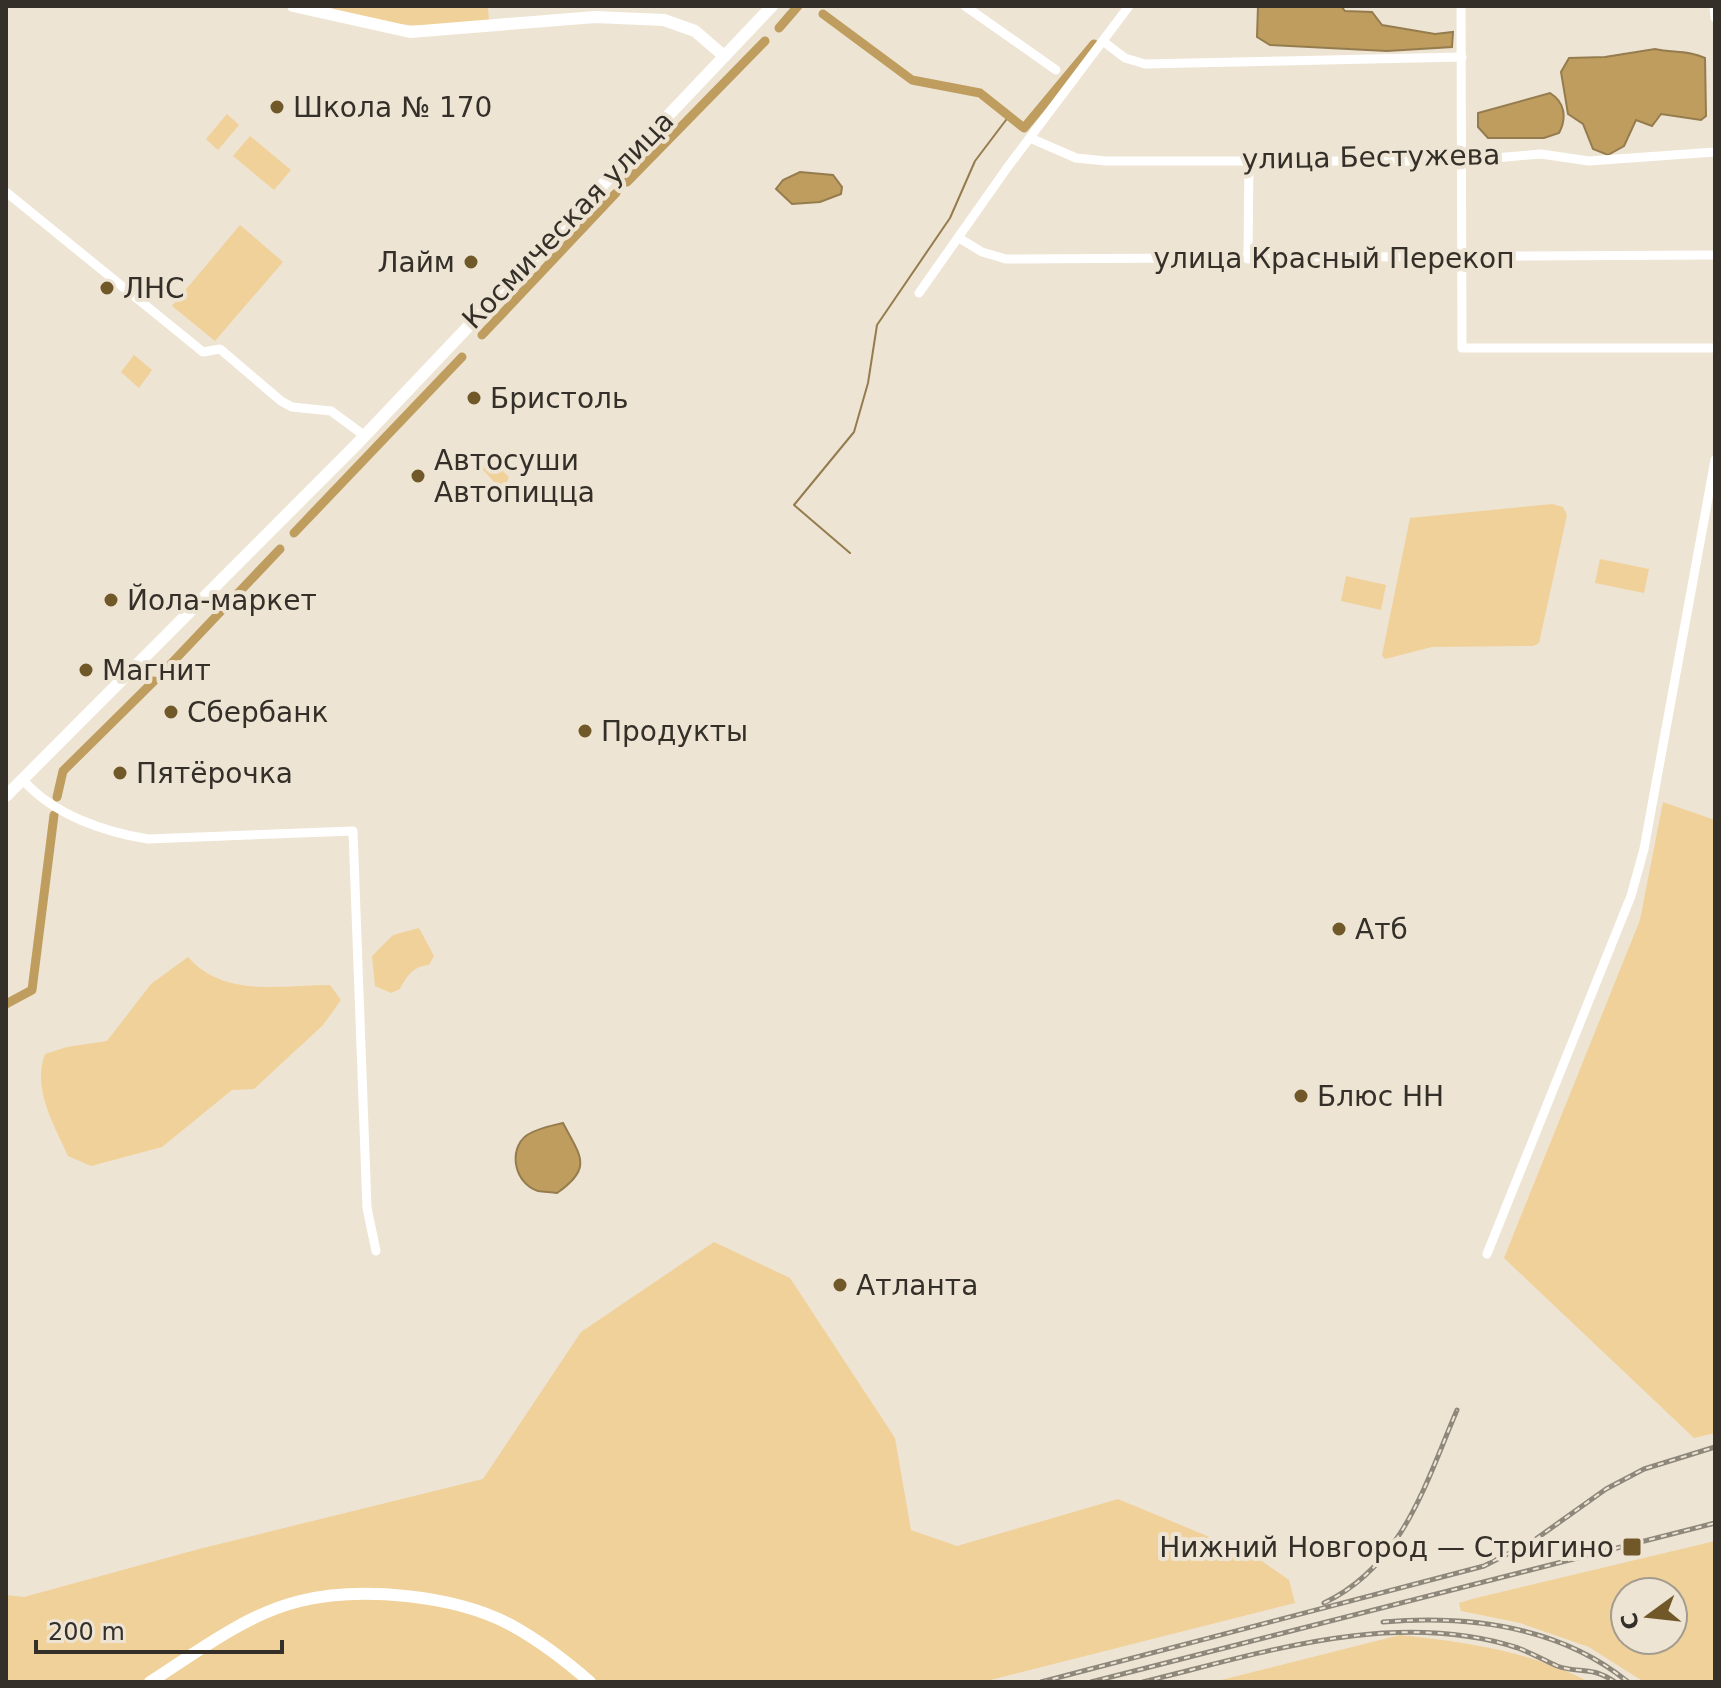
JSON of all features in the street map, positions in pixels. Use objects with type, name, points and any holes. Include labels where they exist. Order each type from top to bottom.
[{"type":"street","points":[[293,6],[328,10],[393,30],[427,33],[595,17],[664,20],[695,31],[724,56]]},
{"type":"street","name":"Космическая улица","points":[[6,796],[365,436],[772,6]]},
{"type":"street","points":[[965,6],[1056,70]]},
{"type":"street","points":[[919,293],[1129,6]]},
{"type":"street","points":[[1461,6],[1462,348],[1715,348]]},
{"type":"street","points":[[1714,6],[1715,18]]},
{"type":"street","points":[[1104,42],[1125,58],[1145,64],[1462,57]]},
{"type":"street","name":"улица Бестужева","points":[[1030,138],[1076,158],[1461,161],[1541,154],[1589,161],[1715,152]]},
{"type":"street","points":[[1248,259],[1249,159]]},
{"type":"street","points":[[6,192],[203,352],[220,349],[281,401],[292,407],[331,411],[365,436]]},
{"type":"street","name":"улица Красный Перекоп","points":[[959,238],[982,252],[1006,259],[1715,255]]},
{"type":"street","points":[[1487,1254],[1609,954],[1634,884],[1644,849],[1715,460]]},
{"type":"street","points":[[23,780],[44,800],[74,817],[124,835],[148,839],[353,831],[367,1208],[376,1251]]},
{"type":"street","points":[[150,1682],[254,1618],[301,1601],[356,1595],[409,1595],[508,1623],[556,1652],[590,1682]]},
{"type":"shaded area","points":[[333,6],[488,6],[489,21],[447,25],[392,23],[333,10]]},
{"type":"shaded area","points":[[1258,6],[1341,6],[1345,11],[1372,12],[1382,25],[1435,34],[1453,32],[1452,47],[1387,51],[1270,45],[1257,37]]},
{"type":"shaded area","points":[[1655,49],[1705,58],[1706,116],[1701,120],[1661,114],[1652,126],[1636,120],[1624,146],[1608,155],[1593,149],[1583,124],[1568,114],[1561,72],[1569,58],[1605,57]]},
{"type":"shaded area","points":[[1550,93],[1559,101],[1563,111],[1559,133],[1544,138],[1488,138],[1478,127],[1478,113]]},
{"type":"shaded area","points":[[227,114],[239,125],[218,150],[206,139]]},
{"type":"shaded area","points":[[250,136],[291,170],[274,190],[233,156]]},
{"type":"shaded area","points":[[800,172],[833,175],[842,187],[841,194],[820,202],[792,204],[776,189],[783,180]]},
{"type":"shaded area","points":[[240,225],[283,262],[215,341],[172,306]]},
{"type":"shaded area","points":[[134,355],[152,370],[139,388],[121,372]]},
{"type":"shaded area","points":[[493,461],[509,477],[505,487],[497,485],[483,470],[485,462]]},
{"type":"shaded area","points":[[1552,504],[1563,507],[1567,515],[1539,643],[1533,646],[1432,647],[1385,659],[1382,655],[1410,518]]},
{"type":"shaded area","points":[[1600,559],[1649,569],[1644,593],[1595,583]]},
{"type":"shaded area","points":[[1346,576],[1386,585],[1381,610],[1341,601]]},
{"type":"shaded area","points":[[1663,802],[1715,820],[1715,1433],[1694,1438],[1504,1258],[1640,920]]},
{"type":"shaded area","points":[[419,928],[434,956],[429,965],[415,970],[400,989],[391,993],[375,986],[372,956],[393,935]]},
{"type":"shaded area","points":[[188,957],[218,979],[254,986],[330,985],[341,1000],[323,1025],[254,1089],[232,1090],[162,1147],[91,1166],[68,1156],[43,1093],[41,1080],[45,1054],[107,1041],[151,984]]},
{"type":"shaded area","points":[[563,1123],[579,1153],[579,1169],[576,1176],[557,1193],[538,1191],[519,1174],[517,1149],[527,1135]]},
{"type":"shaded area","points":[[714,1242],[790,1278],[895,1438],[911,1530],[957,1546],[1118,1499],[1253,1555],[1289,1580],[1295,1603],[982,1682],[6,1682],[6,1595],[24,1597],[199,1549],[483,1479],[581,1332]]},
{"type":"shaded area","points":[[1715,1541],[1715,1682],[1644,1682],[1589,1647],[1520,1623],[1461,1611],[1459,1603]]},
{"type":"shaded area","points":[[1400,1635],[1521,1655],[1589,1682],[1213,1682]]},
{"type":"waterway","points":[[779,28],[798,6]]},
{"type":"waterway","points":[[823,14],[912,80],[980,93],[1024,128],[1094,44]]},
{"type":"waterway","points":[[627,182],[765,41]]},
{"type":"waterway","points":[[850,553],[794,505],[854,432],[868,383],[877,325],[950,218],[975,161],[1009,116]]},
{"type":"waterway","points":[[482,335],[616,193]]},
{"type":"waterway","points":[[294,533],[462,357]]},
{"type":"waterway","points":[[167,668],[280,549]]},
{"type":"waterway","points":[[57,797],[63,771],[154,681]]},
{"type":"waterway","points":[[6,1004],[32,990],[54,815]]},
{"type":"railway","points":[[1324,1603],[1351,1587],[1373,1568],[1392,1545],[1408,1521],[1457,1410]]},
{"type":"railway","points":[[1041,1682],[1484,1566],[1533,1541],[1606,1489],[1644,1469],[1715,1447]]},
{"type":"railway","points":[[1091,1682],[1715,1523]]},
{"type":"railway","points":[[1383,1622],[1448,1621],[1512,1628],[1573,1648],[1628,1682]]},
{"type":"railway","points":[[1143,1682],[1329,1639],[1424,1632],[1471,1637],[1518,1648],[1557,1666],[1599,1673],[1615,1682]]},
{"type":"place","name":"Школа № 170","points":[[277,107]]},
{"type":"place","name":"Лайм","points":[[471,262]]},
{"type":"place","name":"ЛНС","points":[[107,288]]},
{"type":"place","name":"Бристоль","points":[[474,398]]},
{"type":"place","name":"Автосуши Автопицца","points":[[418,476]]},
{"type":"place","name":"Йола-маркет","points":[[111,600]]},
{"type":"place","name":"Магнит","points":[[86,670]]},
{"type":"place","name":"Сбербанк","points":[[171,712]]},
{"type":"place","name":"Продукты","points":[[585,731]]},
{"type":"place","name":"Пятёрочка","points":[[120,773]]},
{"type":"place","name":"Атб","points":[[1339,929]]},
{"type":"place","name":"Блюс НН","points":[[1301,1096]]},
{"type":"place","name":"Атланта","points":[[840,1285]]},
{"type":"place","name":"Нижний Новгород — Стригино","points":[[1632,1547]]}]
